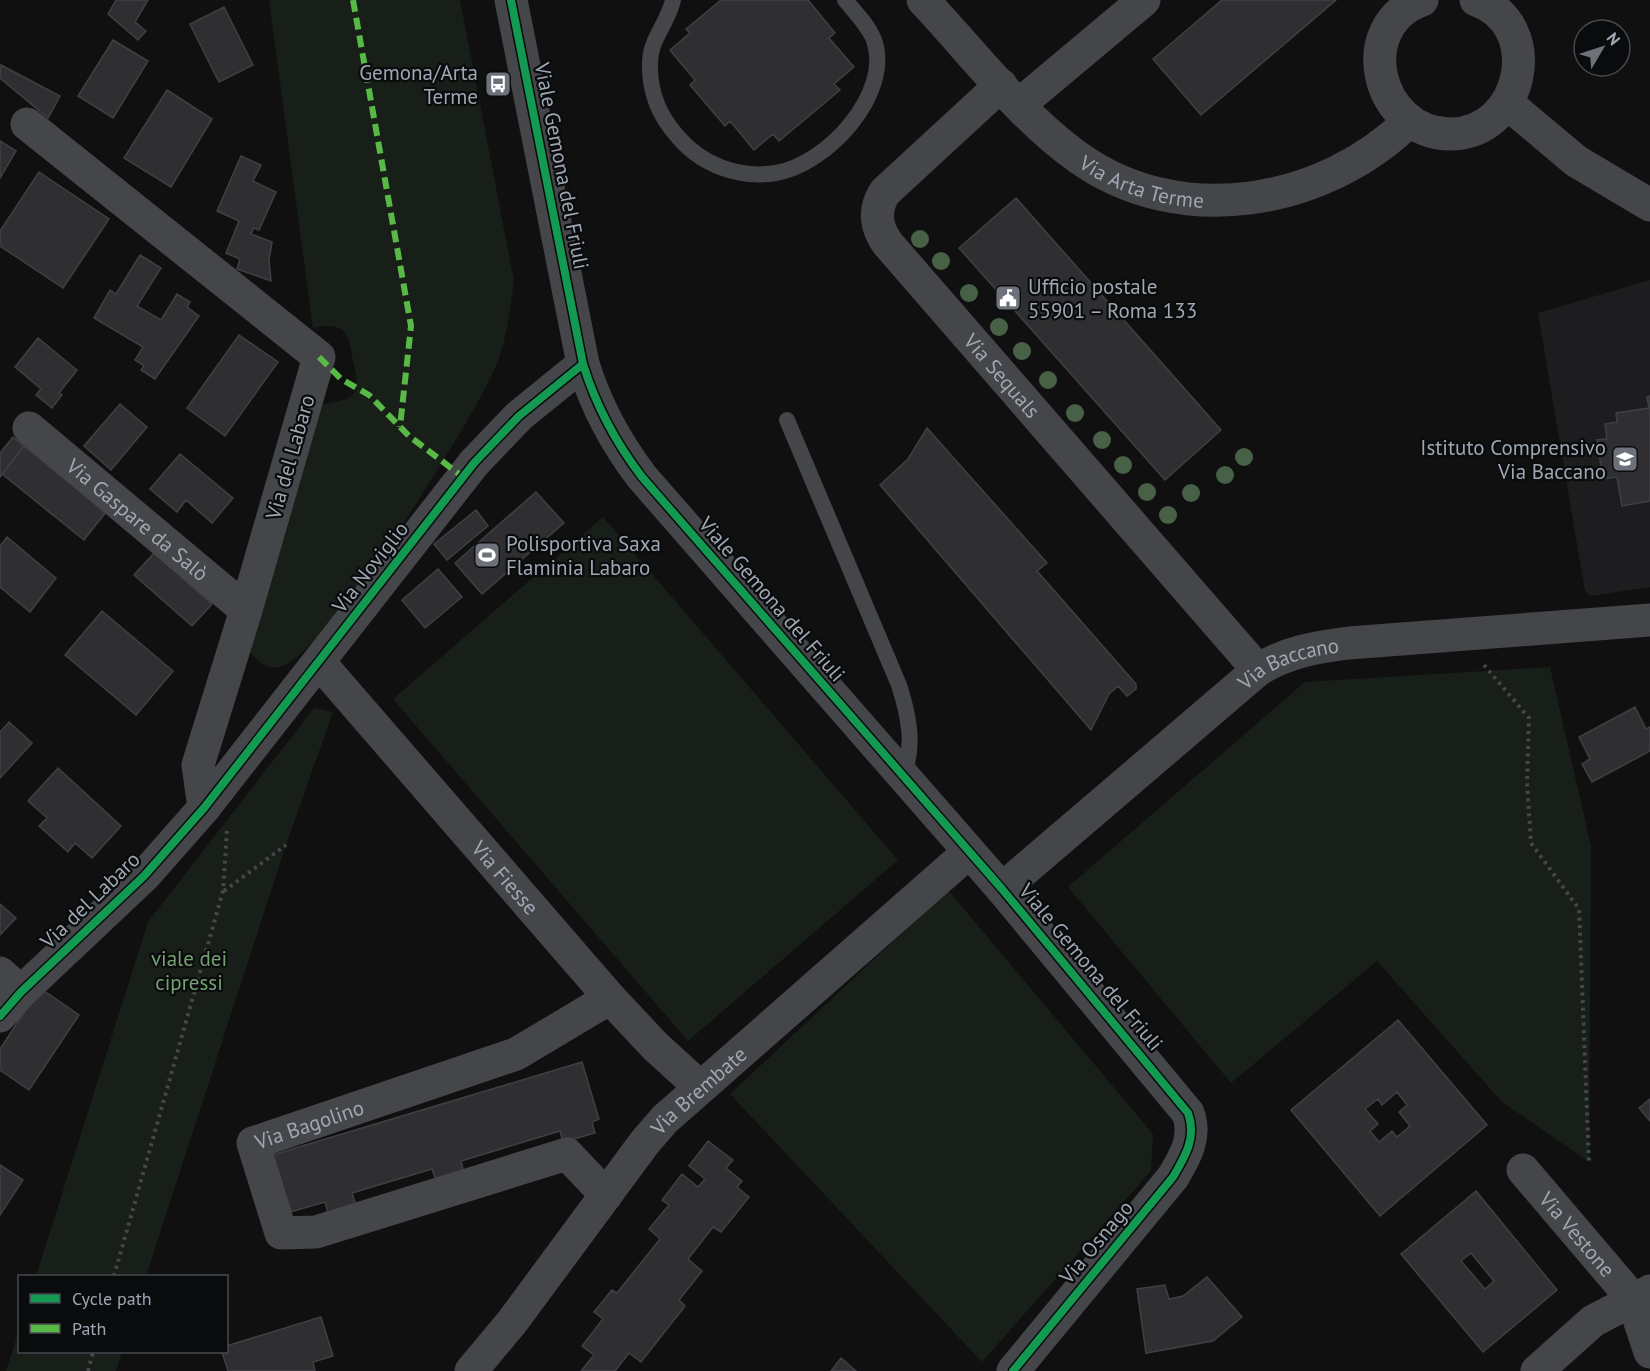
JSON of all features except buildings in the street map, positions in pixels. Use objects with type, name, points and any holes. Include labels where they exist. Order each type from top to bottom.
[{"type":"street","name":"Viale Gemona del Friuli","points":[[511,0],[583,364],[601,412],[642,477],[1002,889],[1184,1106],[1192,1129]]},
{"type":"street","name":"Via Arta Terme","points":[[923,0],[1010,95],[1076,156],[1113,177],[1161,193],[1227,201],[1281,194],[1321,178],[1374,151],[1409,121]]},
{"type":"street","name":"Via Sequals","points":[[1144,0],[1010,95],[885,192],[876,211],[879,229],[888,244],[1258,670]]},
{"type":"street","points":[[1422,0],[1397,17],[1384,37],[1379,60],[1382,83],[1392,104],[1409,121],[1429,131],[1451,134],[1473,130],[1492,120],[1507,104],[1517,82],[1519,59],[1513,36],[1501,17],[1476,0]]},
{"type":"street","points":[[1507,104],[1576,160],[1650,205]]},
{"type":"street","name":"Via del Labaro","points":[[0,1016],[10,982],[144,876],[216,814],[198,765],[246,610],[319,357],[27,124]]},
{"type":"street","name":"Via Noviglio","points":[[216,814],[319,662],[474,463],[519,416],[583,364]]},
{"type":"street","name":"Via Gaspare da Salò","points":[[29,428],[246,610]]},
{"type":"street","name":"Via Baccano","points":[[1002,889],[1258,670],[1297,652],[1331,645],[1650,620]]},
{"type":"street","name":"Via Fiesse","points":[[319,662],[610,998],[655,1046],[700,1087]]},
{"type":"street","name":"Via Brembate","points":[[471,1371],[512,1322],[645,1142],[700,1087],[969,852]]},
{"type":"street","name":"Via Bagolino","points":[[606,1195],[567,1154],[316,1232],[281,1233],[253,1143],[516,1054],[610,998]]},
{"type":"street","name":"Via Osnago","points":[[1013,1371],[1173,1177],[1187,1150],[1192,1129]]},
{"type":"street","name":"Via Vestone","points":[[1523,1170],[1641,1294]]},
{"type":"street","points":[[1537,1371],[1593,1321],[1641,1294],[1650,1352]]},
{"type":"lane","points":[[673,0],[651,48],[651,84],[657,106],[671,129],[692,152],[728,170],[754,174],[786,171],[803,162],[839,136],[864,106],[876,77],[877,55],[870,32],[844,0]]},
{"type":"lane","points":[[787,420],[899,685],[908,715],[910,742],[909,763],[903,777]]},
{"type":"path","points":[[1484,664],[1529,718],[1527,783],[1531,843],[1579,909],[1589,1162]]},
{"type":"path","points":[[114,1275],[223,891],[216,814]]},
{"type":"path","points":[[223,891],[286,845]]},
{"type":"path","points":[[88,1371],[93,1353]]},
{"type":"shaded area","points":[[1650,280],[1650,587],[1591,596],[1585,591],[1538,313]]},
{"type":"green space","points":[[269,0],[460,0],[514,281],[500,356],[460,433],[400,528],[335,617],[307,648],[280,667],[270,667],[261,663],[250,652],[260,606],[317,406],[347,399],[355,393],[356,373],[350,343],[344,331],[332,326],[313,328]]},
{"type":"green space","points":[[603,517],[898,860],[688,1041],[393,699]]},
{"type":"green space","points":[[1550,667],[1591,846],[1589,1162],[1501,1101],[1377,961],[1231,1083],[1068,887],[1305,682]]},
{"type":"green space","name":"viale dei cipressi","points":[[314,708],[333,712],[286,845],[146,1275],[36,1275],[148,922]]},
{"type":"green space","points":[[948,890],[1153,1134],[1151,1171],[982,1362],[730,1094]]},
{"type":"green space","points":[[18,1333],[18,1353],[122,1353],[116,1371],[6,1371]]},
{"type":"marked path","points":[[353,0],[411,326],[400,427]]},
{"type":"marked path","points":[[319,357],[341,379],[369,395],[409,436],[463,477]]},
{"type":"cycle path","points":[[511,0],[583,364],[594,395],[615,437],[642,477],[1002,889],[1188,1113],[1190,1139],[1173,1177],[1013,1371]]},
{"type":"cycle path","points":[[0,1016],[21,992],[144,876],[204,808],[474,463],[519,416],[583,364]]},
{"type":"place","name":"Gemona/Arta Terme","points":[[498,84]]},
{"type":"place","name":"Ufficio postale 55901 – Roma 133","points":[[1008,298]]},
{"type":"place","name":"Istituto Comprensivo Via Baccano","points":[[1625,459]]},
{"type":"place","name":"Polisportiva Saxa Flaminia Labaro","points":[[487,555]]}]
